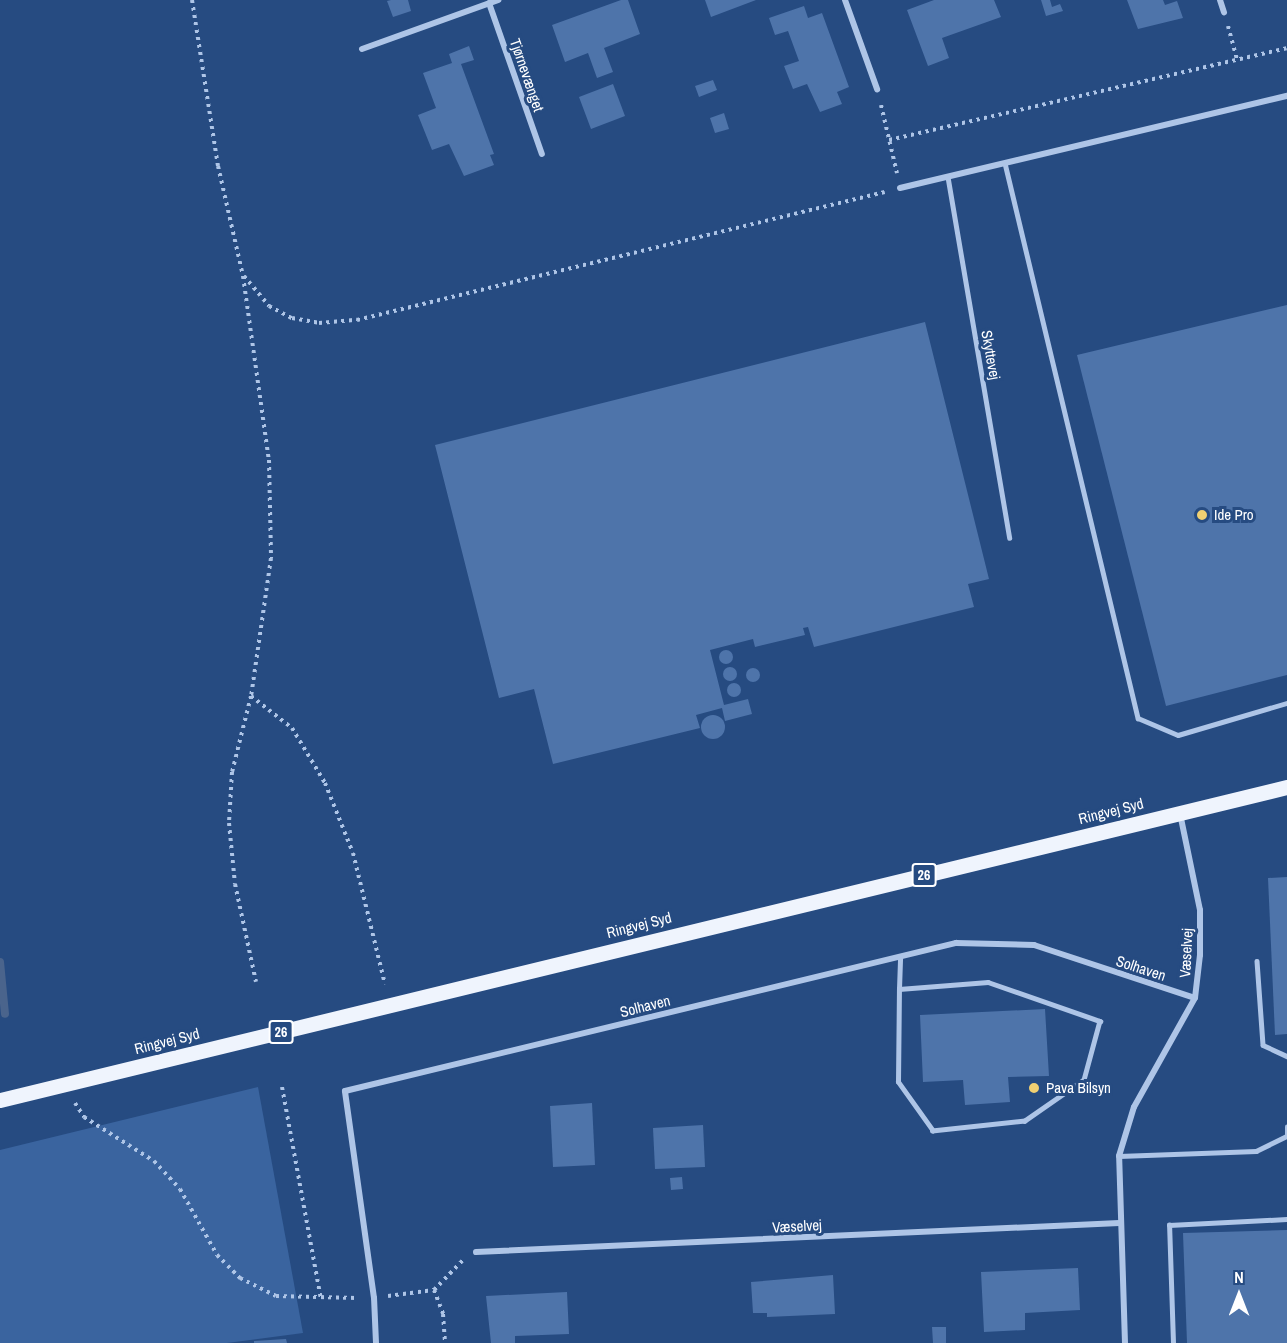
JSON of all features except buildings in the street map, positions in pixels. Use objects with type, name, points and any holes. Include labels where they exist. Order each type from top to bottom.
[{"type":"main road","name":"Ringvej Syd","points":[[0,1100],[1287,787]]},
{"type":"street","points":[[362,49],[498,0]]},
{"type":"street","points":[[844,0],[877,89]]},
{"type":"street","points":[[1220,0],[1224,12]]},
{"type":"street","name":"Tjørnevænget","points":[[489,3],[542,154]]},
{"type":"street","points":[[900,188],[1287,96]]},
{"type":"street","name":"Væselvej","points":[[1125,1343],[1119,1223],[1119,1156],[1134,1107],[1195,998],[1200,955],[1200,910],[1180,813]]},
{"type":"street","name":"Solhaven","points":[[376,1343],[374,1298],[345,1091],[956,943],[1034,945],[1195,998]]},
{"type":"street","name":"Væselvej","points":[[476,1252],[1119,1223]]},
{"type":"lane","points":[[1005,163],[1138,718],[1178,735],[1287,703]]},
{"type":"lane","name":"Skyttevej","points":[[948,177],[1010,538]]},
{"type":"lane","points":[[899,989],[988,982],[1100,1021],[1084,1080],[1025,1121],[933,1131],[898,1082],[899,989],[900,957]]},
{"type":"lane","points":[[1257,961],[1263,1045],[1287,1056]]},
{"type":"lane","points":[[1119,1156],[1256,1151],[1287,1136],[1287,1127]]},
{"type":"lane","points":[[1173,1343],[1169,1225],[1287,1219]]},
{"type":"path","points":[[192,0],[218,166],[243,276],[270,471],[271,558],[251,696],[232,771],[229,823],[235,884],[256,982]]},
{"type":"path","points":[[1224,12],[1238,60]]},
{"type":"path","points":[[889,140],[1287,48]]},
{"type":"path","points":[[243,276],[269,306],[292,318],[319,323],[357,320],[900,188],[877,89]]},
{"type":"path","points":[[251,696],[292,728],[325,783],[353,853],[391,1005]]},
{"type":"path","points":[[63,1084],[84,1117],[154,1161],[180,1189],[218,1255],[240,1278],[276,1296],[321,1299],[374,1298],[434,1290],[461,1261],[476,1252]]},
{"type":"path","points":[[282,1087],[321,1299]]},
{"type":"path","points":[[434,1290],[444,1314],[445,1343]]},
{"type":"shaded area","points":[[258,1087],[303,1333],[227,1343],[0,1343],[0,1150]]},
{"type":"waterway","points":[[0,962],[5,1014]]},
{"type":"place","name":"Ide Pro","points":[[1202,515]]},
{"type":"place","name":"Pava Bilsyn","points":[[1034,1088]]}]
